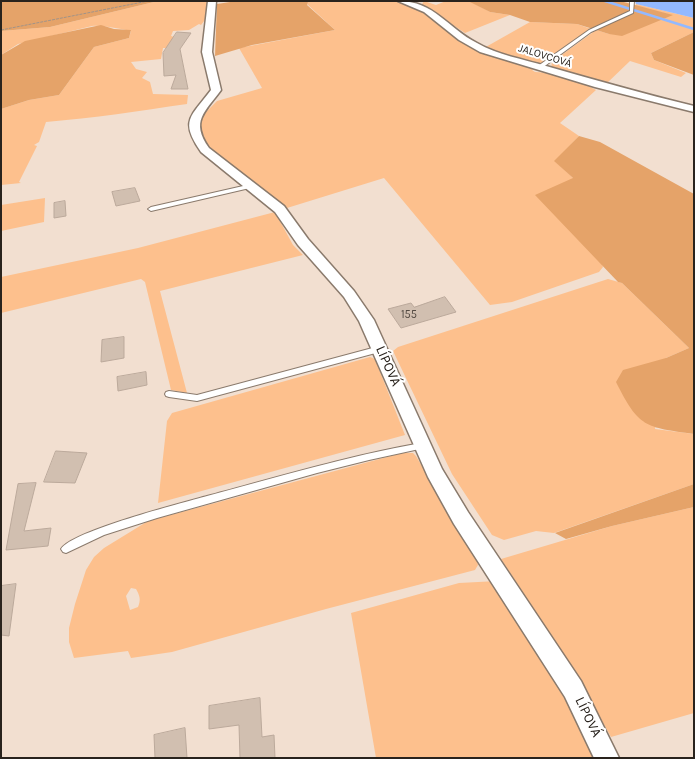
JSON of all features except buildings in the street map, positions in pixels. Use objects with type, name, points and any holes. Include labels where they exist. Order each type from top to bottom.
[{"type":"street","name":"LÍPOVÁ","points":[[212,1],[207,52],[216,90],[196,114],[192,122],[192,131],[205,150],[280,208],[303,242],[349,294],[366,320],[421,446],[461,518],[573,689],[607,758]]},
{"type":"street","name":"JALOVCOVÁ","points":[[402,1],[415,4],[433,13],[477,47],[540,67],[694,109]]},
{"type":"lane","points":[[540,67],[590,31],[632,12],[632,2]]},
{"type":"lane","points":[[151,209],[252,186]]},
{"type":"lane","points":[[169,394],[197,398],[380,349]]},
{"type":"lane","points":[[66,549],[84,539],[181,507],[352,461],[421,446]]},
{"type":"path","points":[[1,30],[148,1]]},
{"type":"shaded area","points":[[1,1],[158,1],[50,27],[1,31]]},
{"type":"shaded area","points":[[158,1],[209,1],[208,16],[201,25],[199,24],[189,30],[173,31],[171,36],[174,37],[171,48],[163,48],[161,59],[131,62],[136,69],[147,72],[142,78],[150,82],[153,94],[188,95],[187,104],[46,122],[39,142],[34,145],[37,146],[19,182],[21,183],[1,185],[1,109],[29,100],[59,95],[94,47],[129,38],[131,31],[92,26],[18,44],[1,55],[1,31],[50,27]]},
{"type":"shaded area","points":[[395,1],[420,8],[459,39],[535,67],[532,70],[535,72],[566,77],[596,90],[560,123],[579,136],[555,161],[573,178],[603,267],[599,272],[512,302],[490,305],[384,178],[287,208],[230,167],[210,149],[200,132],[198,120],[217,101],[262,88],[239,48],[335,30],[307,4],[308,2]]},
{"type":"shaded area","points":[[424,1],[436,5],[446,1],[470,1],[490,12],[510,15],[465,33],[424,6],[422,4]]},
{"type":"shaded area","points":[[620,1],[673,15],[622,36],[577,24],[530,22],[510,15],[490,12],[470,2]]},
{"type":"shaded area","points":[[230,2],[308,2],[307,5],[335,30],[252,45],[215,56],[217,4]]},
{"type":"shaded area","points":[[636,4],[694,18],[694,32],[651,53],[654,60],[686,73],[681,77],[630,61],[605,85],[551,69],[552,62],[596,30],[609,34],[671,15],[636,6]]},
{"type":"shaded area","points":[[530,22],[577,24],[591,29],[540,65],[484,48]]},
{"type":"shaded area","points":[[101,25],[114,29],[131,30],[129,38],[94,47],[59,95],[29,100],[1,109],[1,55],[25,41]]},
{"type":"shaded area","points":[[694,32],[694,75],[654,60],[651,53]]},
{"type":"shaded area","points":[[579,136],[600,142],[694,194],[694,434],[654,427],[645,423],[631,409],[616,382],[623,370],[666,358],[689,348],[622,283],[618,282],[535,195],[573,178],[554,161]]},
{"type":"shaded area","points":[[45,198],[44,222],[1,231],[1,205]]},
{"type":"shaded area","points":[[275,212],[293,245],[303,255],[160,291],[187,393],[171,390],[145,282],[141,279],[1,313],[1,277],[138,248]]},
{"type":"shaded area","points":[[608,279],[622,283],[689,348],[666,358],[655,429],[694,434],[694,484],[554,533],[536,531],[504,540],[492,535],[452,474],[393,351],[398,347]]},
{"type":"shaded area","points":[[370,357],[375,359],[405,435],[158,503],[167,421],[172,413]]},
{"type":"shaded area","points":[[402,453],[413,453],[477,560],[478,565],[475,570],[172,652],[131,658],[128,651],[74,658],[69,642],[69,628],[86,570],[94,557],[104,548],[148,521]],"holes":[[[131,588],[136,589],[140,598],[139,605],[130,610],[126,596]]]},
{"type":"shaded area","points":[[694,484],[694,507],[566,539],[555,533]]},
{"type":"shaded area","points":[[694,507],[694,713],[611,737],[569,663],[501,559],[612,526]]},
{"type":"shaded area","points":[[497,581],[553,669],[598,758],[376,758],[351,613],[459,583]]},
{"type":"water","points":[[635,1],[694,1],[694,18],[636,4]]},
{"type":"waterway","points":[[605,1],[694,29]]}]
